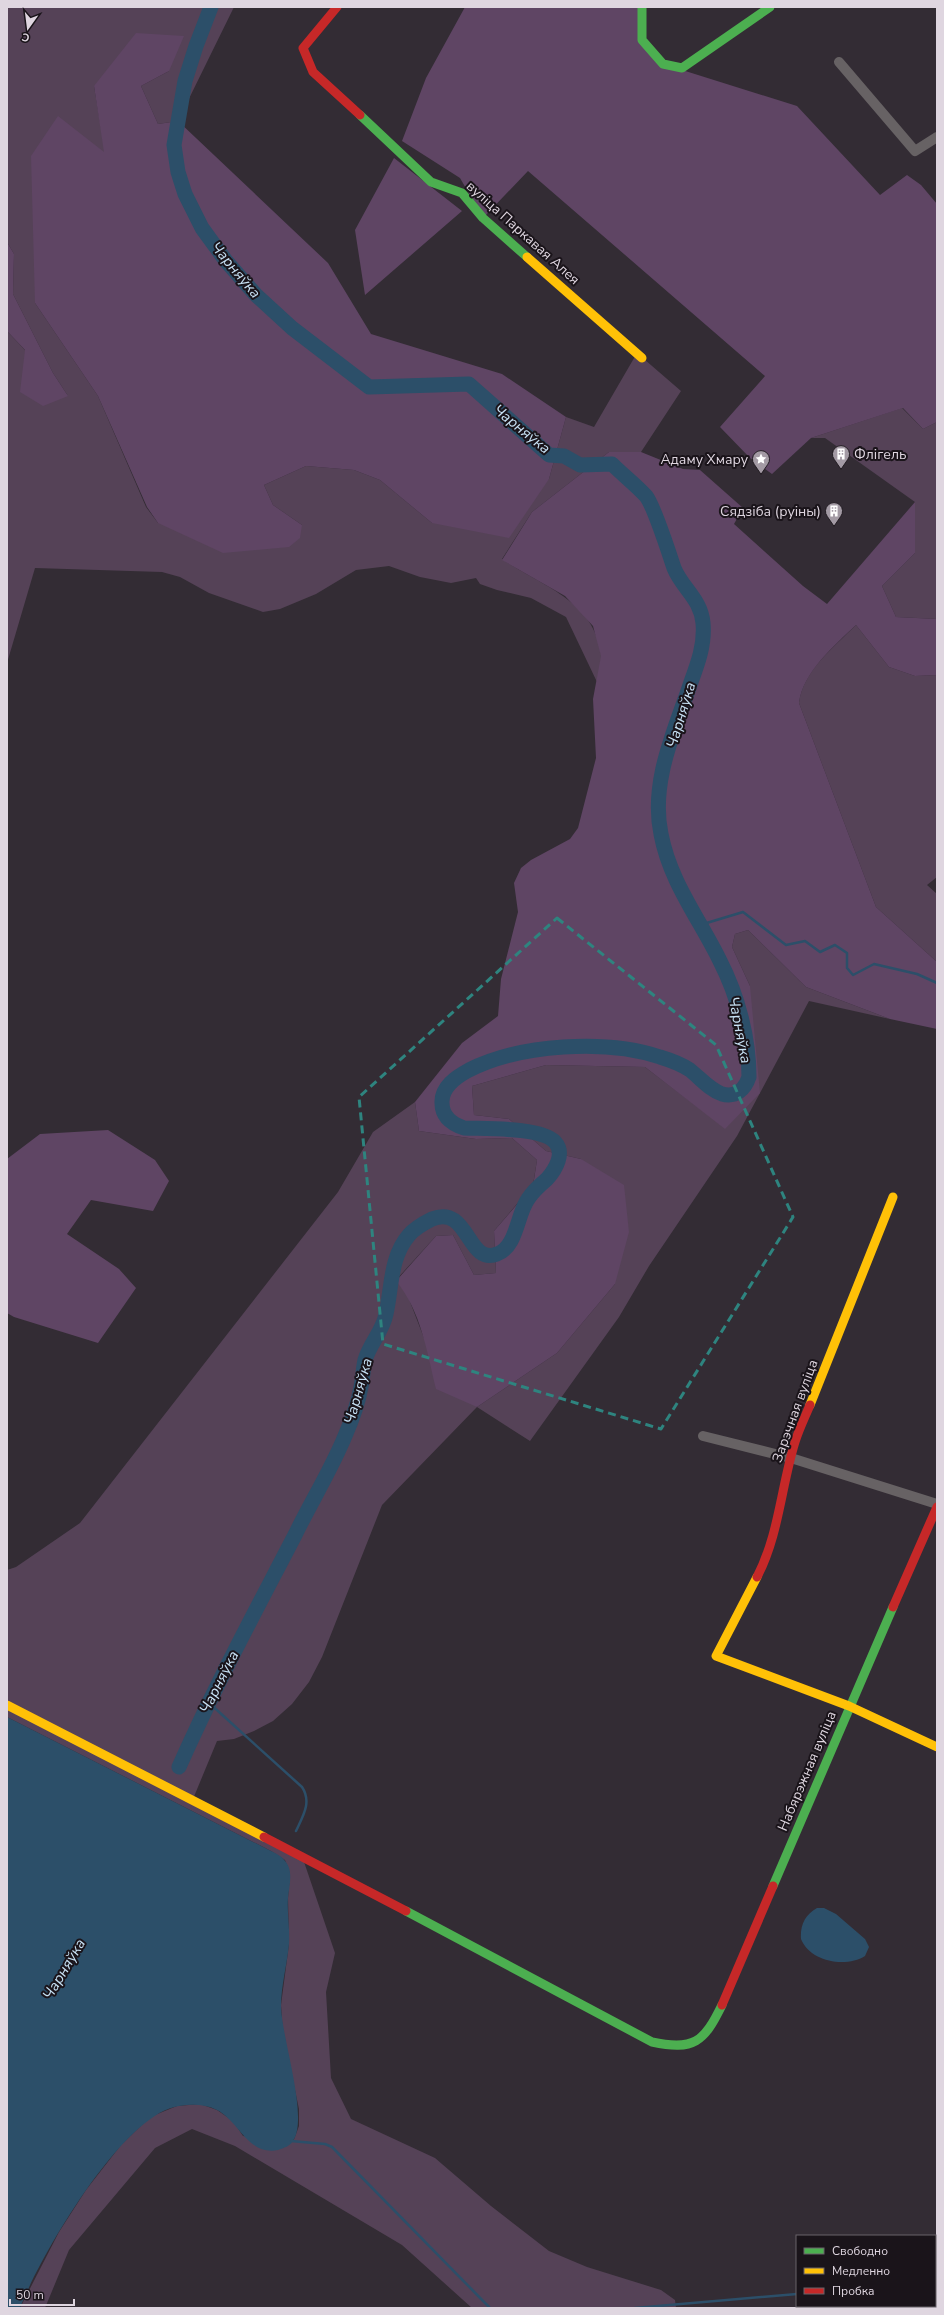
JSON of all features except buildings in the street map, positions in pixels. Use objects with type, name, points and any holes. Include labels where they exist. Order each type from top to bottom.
[{"type":"street","name":"вуліца Паркавая Алея","points":[[337,7],[303,48],[313,72],[431,182],[462,193],[483,218],[642,358]]},
{"type":"street","points":[[642,7],[642,40],[663,64],[682,68],[770,7]]},
{"type":"street","points":[[839,62],[915,151],[937,137]]},
{"type":"street","name":"Зарэчная вуліца","points":[[849,1706],[716,1656],[765,1562],[780,1513],[791,1458],[893,1197]]},
{"type":"street","points":[[703,1436],[791,1458],[937,1505]]},
{"type":"street","name":"Набярэжная вуліца","points":[[7,1705],[309,1859],[652,2042],[671,2047],[684,2048],[698,2042],[708,2033],[726,1997],[849,1706],[937,1505]]},
{"type":"street","points":[[849,1706],[937,1747]]},
{"type":"highlighted area","points":[[557,918],[716,1045],[793,1217],[661,1429],[383,1344],[359,1097]]},
{"type":"shaded area","points":[[7,7],[234,7],[178,121],[158,124],[141,86],[169,71],[94,86],[105,152],[35,303],[98,396],[146,507],[158,523],[302,525],[273,505],[264,485],[306,466],[354,470],[380,480],[432,523],[549,479],[566,417],[594,427],[637,353],[681,391],[641,452],[609,452],[532,512],[502,559],[564,596],[577,607],[588,620],[596,636],[601,654],[597,682],[566,617],[531,598],[497,590],[480,584],[476,578],[451,583],[420,577],[389,566],[356,570],[316,594],[280,609],[263,612],[209,593],[180,577],[162,572],[35,568],[7,663],[7,331],[68,396],[53,373],[13,294],[14,254],[7,242]]},
{"type":"shaded area","points":[[465,7],[642,7],[642,40],[663,64],[797,106],[880,195],[907,175],[921,185],[937,204],[937,422],[923,429],[903,408],[811,438],[772,474],[750,458],[720,427],[765,376],[528,171],[483,218],[460,178],[402,141],[426,78]]},
{"type":"shaded area","points":[[136,33],[184,36],[169,71],[141,86],[158,124],[178,121],[328,263],[371,334],[502,374],[566,417],[549,479],[509,538],[432,523],[380,480],[354,470],[306,466],[264,485],[273,505],[302,525],[300,538],[289,547],[223,553],[158,523],[147,507],[98,396],[35,303],[31,156],[58,116],[104,152],[94,86]]},
{"type":"shaded area","points":[[394,158],[462,211],[365,295],[355,230]]},
{"type":"shaded area","points":[[7,242],[14,254],[13,294],[53,373],[68,396],[43,406],[20,392],[25,350],[7,331]]},
{"type":"shaded area","points":[[902,408],[923,429],[937,422],[937,619],[896,617],[882,586],[915,553],[915,502],[825,438],[811,438]]},
{"type":"shaded area","points":[[609,452],[641,452],[683,469],[700,470],[743,508],[734,524],[803,586],[827,604],[915,502],[915,553],[882,586],[896,617],[937,619],[937,675],[915,676],[889,667],[856,625],[829,651],[813,670],[806,681],[799,703],[876,907],[937,962],[937,1029],[890,1019],[806,987],[748,930],[735,934],[732,947],[750,986],[760,1093],[725,1129],[645,1067],[546,1065],[472,1086],[474,1115],[509,1119],[546,1151],[581,1159],[624,1185],[629,1232],[615,1284],[557,1353],[477,1407],[436,1389],[422,1332],[412,1305],[396,1281],[436,1236],[453,1235],[474,1275],[496,1273],[494,1231],[533,1186],[537,1160],[512,1138],[476,1139],[419,1131],[415,1102],[462,1043],[498,1016],[501,979],[518,912],[514,883],[521,868],[531,860],[570,839],[578,828],[596,758],[593,699],[601,656],[593,626],[565,596],[502,560],[532,512]]},
{"type":"shaded area","points":[[856,625],[889,667],[915,676],[937,675],[937,877],[927,885],[937,894],[937,962],[876,907],[799,703],[806,680],[813,670],[829,651]]},
{"type":"shaded area","points":[[748,930],[806,987],[890,1019],[809,1001],[737,1136],[649,1266],[619,1317],[530,1441],[477,1407],[557,1353],[615,1284],[581,1159],[546,1151],[509,1119],[474,1115],[472,1086],[546,1065],[645,1067],[725,1128],[750,986],[732,947],[735,934]]},
{"type":"shaded area","points":[[415,1102],[419,1131],[476,1139],[512,1138],[537,1160],[533,1185],[494,1231],[496,1273],[474,1275],[453,1235],[436,1236],[396,1280],[407,1294],[424,1338],[477,1407],[382,1505],[322,1657],[309,1682],[292,1704],[273,1721],[234,1739],[217,1741],[193,1799],[302,1856],[335,1953],[326,1992],[331,2078],[351,2119],[435,2158],[491,2206],[549,2251],[587,2267],[661,2290],[675,2300],[676,2308],[472,2308],[402,2245],[235,2146],[192,2129],[155,2148],[69,2250],[45,2308],[20,2308],[59,2232],[86,2190],[121,2145],[150,2117],[177,2106],[200,2104],[217,2110],[233,2121],[243,2136],[293,2142],[299,2126],[299,2109],[283,2034],[281,2005],[289,1944],[288,1898],[290,1874],[285,1860],[271,1851],[7,1717],[7,1570],[16,1567],[80,1523],[338,1192],[373,1132]]},
{"type":"shaded area","points":[[108,1130],[155,1160],[169,1181],[153,1211],[91,1200],[67,1234],[119,1269],[136,1288],[98,1343],[14,1317],[7,1313],[7,1159],[40,1134]]},
{"type":"water","points":[[7,1717],[284,1859],[288,1865],[290,1874],[288,1898],[289,1938],[281,2007],[298,2115],[297,2130],[292,2143],[287,2147],[278,2150],[268,2150],[259,2148],[251,2143],[225,2115],[212,2108],[198,2105],[184,2105],[157,2115],[133,2133],[109,2160],[86,2191],[45,2256],[20,2308],[7,2308]]},
{"type":"water","points":[[817,1908],[824,1908],[836,1914],[865,1939],[869,1947],[865,1956],[848,1962],[829,1961],[820,1958],[806,1947],[801,1939],[802,1925],[806,1917]]},
{"type":"waterway","name":"Чарняўка","points":[[179,1767],[250,1621],[327,1474],[348,1430],[362,1384],[365,1360],[384,1320],[395,1263],[403,1244],[411,1232],[420,1226],[432,1219],[444,1217],[454,1220],[479,1251],[487,1255],[497,1254],[509,1245],[516,1230],[524,1205],[534,1191],[547,1179],[558,1161],[558,1146],[548,1137],[526,1131],[464,1128],[452,1122],[448,1119],[442,1108],[442,1097],[450,1083],[469,1070],[490,1061],[513,1054],[563,1047],[589,1046],[638,1051],[675,1062],[690,1070],[713,1090],[727,1095],[732,1095],[739,1092],[749,1077],[745,1032],[732,988],[712,945],[678,884],[665,851],[661,834],[658,815],[661,776],[672,737],[698,661],[702,646],[703,623],[699,607],[677,575],[649,501],[646,496],[612,464],[580,465],[564,456],[549,455],[469,384],[369,387],[292,328],[256,295],[226,261],[202,228],[185,194],[178,172],[174,145],[185,81],[196,46],[211,7]]},
{"type":"waterway","points":[[700,925],[743,912],[786,945],[805,941],[820,952],[835,945],[847,953],[847,968],[853,975],[874,964],[917,974],[937,983]]},
{"type":"waterway","points":[[208,1702],[302,1787],[305,1793],[306,1804],[304,1814],[296,1831]]},
{"type":"waterway","points":[[291,2141],[325,2144],[332,2147],[490,2308]]},
{"type":"waterway","points":[[635,2308],[796,2294]]},
{"type":"traffic: fast","points":[[642,7],[642,40],[663,64],[682,68],[770,7]]},
{"type":"traffic: fast","points":[[360,115],[431,182],[462,193],[483,218],[527,257]]},
{"type":"traffic: fast","points":[[773,1886],[893,1607]]},
{"type":"traffic: fast","points":[[406,1911],[652,2042],[666,2045],[678,2045],[696,2041],[709,2028],[722,2005]]},
{"type":"traffic: slow","points":[[527,257],[642,358]]},
{"type":"traffic: slow","points":[[810,1405],[893,1197]]},
{"type":"traffic: slow","points":[[757,1577],[716,1656],[849,1706],[937,1747]]},
{"type":"traffic: slow","points":[[7,1705],[264,1837]]},
{"type":"traffic: jam","points":[[337,7],[303,48],[313,72],[360,115]]},
{"type":"traffic: jam","points":[[757,1577],[775,1528],[795,1442],[810,1405]]},
{"type":"traffic: jam","points":[[893,1607],[937,1507]]},
{"type":"traffic: jam","points":[[264,1837],[406,1911]]},
{"type":"traffic: jam","points":[[722,2005],[773,1886]]},
{"type":"place","name":"Флігель","points":[[841,469]]},
{"type":"place","name":"Адаму Хмару","points":[[761,474]]},
{"type":"place","name":"Сядзіба (руіны)","points":[[834,526]]}]
